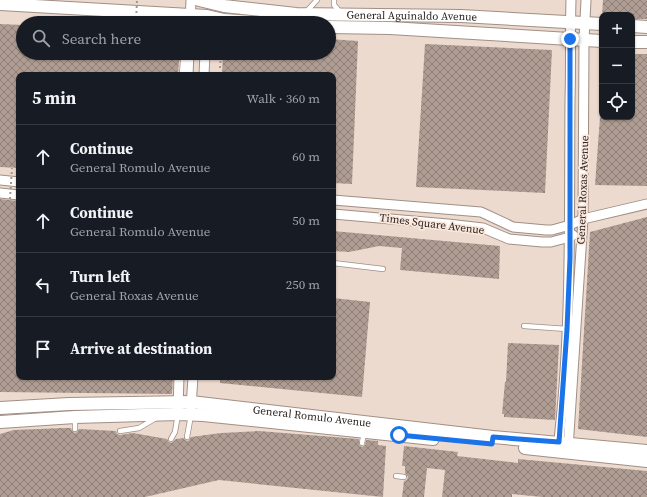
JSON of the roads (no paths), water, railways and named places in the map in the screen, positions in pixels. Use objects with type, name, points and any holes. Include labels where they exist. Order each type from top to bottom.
[{"type":"street","points":[[191,0],[191,16]]},
{"type":"street","name":"General Roxas Avenue","points":[[563,447],[570,237],[571,0]]},
{"type":"street","name":"General Roxas Avenue","points":[[563,447],[583,219],[584,40],[586,0]]},
{"type":"street","points":[[204,1],[206,16]]},
{"type":"street","name":"General Aguinaldo Avenue","points":[[204,1],[224,6],[304,14],[462,16],[599,24]]},
{"type":"street","points":[[0,4],[153,16]]},
{"type":"street","name":"General Aguinaldo Avenue","points":[[336,26],[376,27],[599,41]]},
{"type":"street","points":[[635,26],[647,26]]},
{"type":"street","points":[[635,42],[647,42]]},
{"type":"street","points":[[188,72],[189,60]]},
{"type":"street","points":[[204,72],[205,60]]},
{"type":"street","points":[[0,180],[16,182]]},
{"type":"street","points":[[0,193],[16,195]]},
{"type":"street","name":"Times Square Avenue","points":[[336,200],[481,212],[513,227],[552,230],[570,225],[583,219],[647,204]]},
{"type":"street","name":"Times Square Avenue","points":[[336,214],[483,228],[510,238],[551,242],[570,237],[582,229],[594,217]]},
{"type":"street","points":[[178,414],[179,380]]},
{"type":"street","points":[[191,415],[193,380]]},
{"type":"street","name":"General Romulo Avenue","points":[[0,408],[69,404],[191,402],[363,432]]},
{"type":"street","name":"General Romulo Avenue","points":[[0,422],[75,423],[178,414],[363,432],[563,447],[647,451]]},
{"type":"street","name":"General Romulo Avenue","points":[[563,447],[647,461]]},
{"type":"lane","points":[[304,14],[317,0]]},
{"type":"lane","points":[[334,0],[334,5],[342,14]]},
{"type":"lane","points":[[376,15],[376,27]]},
{"type":"lane","points":[[182,72],[183,60]]},
{"type":"lane","points":[[336,263],[383,268]]},
{"type":"lane","points":[[524,326],[567,329]]},
{"type":"lane","points":[[69,404],[75,423]]},
{"type":"lane","points":[[171,439],[175,432],[178,414]]},
{"type":"lane","points":[[120,431],[139,428],[161,415]]},
{"type":"lane","points":[[187,437],[191,415]]},
{"type":"lane","points":[[396,476],[404,477]]}]
